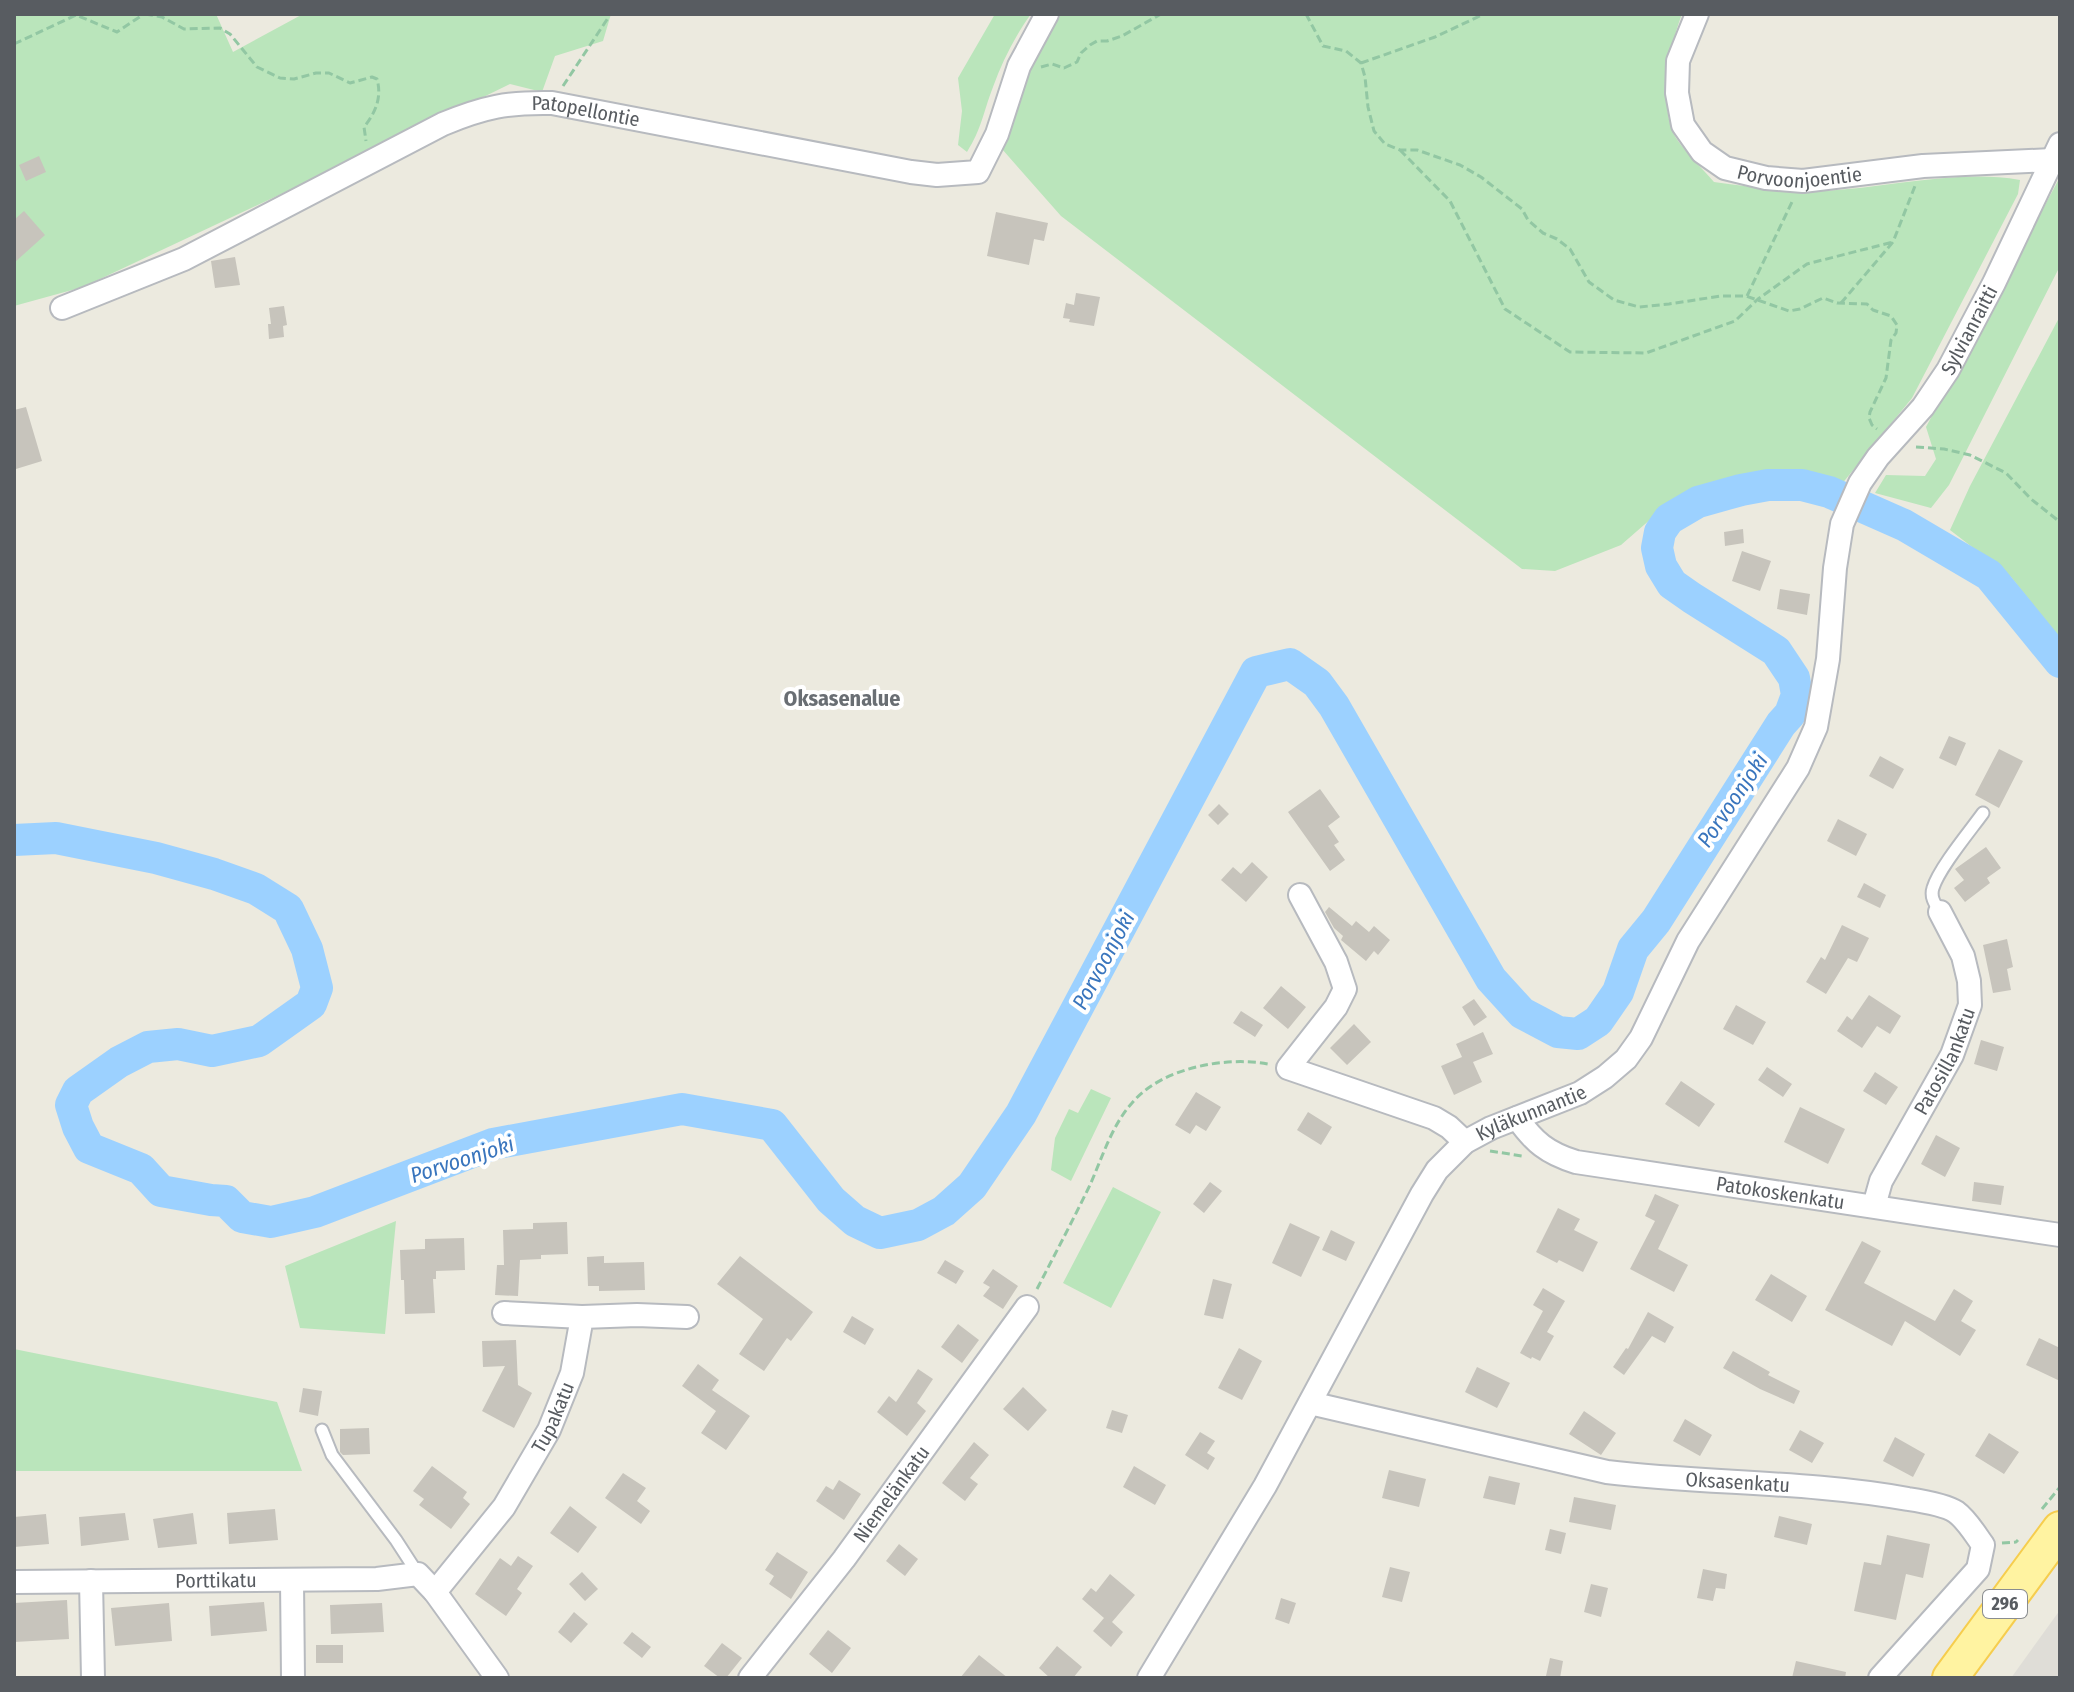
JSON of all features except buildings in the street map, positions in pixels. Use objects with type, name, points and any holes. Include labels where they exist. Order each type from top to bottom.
[{"type":"main road","name":"296","points":[[1950,1678],[2051,1519]]},
{"type":"main road","name":"296","points":[[1972,1678],[2060,1564]]},
{"type":"street","name":"Patopellontie","points":[[62,308],[184,259],[443,124],[475,111],[517,102],[552,103],[911,172],[956,175],[978,172],[997,134],[1019,66],[1047,14]]},
{"type":"street","name":"Porvoonjoentie","points":[[1697,14],[1678,61],[1677,93],[1683,125],[1702,152],[1725,168],[1766,178],[1803,181],[2056,152]]},
{"type":"street","name":"Sylvianraitti","points":[[1860,483],[1878,457],[1923,407],[1948,370],[1994,283],[2056,152]]},
{"type":"street","name":"Kyläkunnantie","points":[[1149,1678],[1265,1486],[1437,1170],[1475,1146],[1491,1128],[1580,1093],[1605,1077],[1626,1059],[1647,1027],[1688,941],[1798,768],[1816,727],[1826,673],[1842,524],[1860,483]]},
{"type":"street","points":[[1300,895],[1336,962],[1345,989],[1336,1007],[1288,1068],[1434,1118],[1475,1146]]},
{"type":"street","name":"Patosillankatu","points":[[1874,1206],[1881,1181],[1952,1055],[1970,1005],[1969,981],[1963,956],[1940,912]]},
{"type":"street","name":"Patokoskenkatu","points":[[1517,1118],[1544,1148],[1554,1155],[1576,1162],[2060,1235]]},
{"type":"street","name":"Niemelänkatu","points":[[750,1678],[844,1559],[1027,1307]]},
{"type":"street","points":[[504,1313],[687,1317]]},
{"type":"street","name":"Tupakatu","points":[[435,1592],[504,1507],[549,1430],[572,1373],[582,1317]]},
{"type":"street","name":"Oksasenkatu","points":[[1310,1403],[1607,1472],[1867,1491],[1922,1502],[1954,1511],[1983,1545]]},
{"type":"street","points":[[1880,1678],[1978,1569],[1983,1545]]},
{"type":"street","points":[[418,1574],[435,1592],[497,1678]]},
{"type":"street","name":"Porttikatu","points":[[14,1582],[292,1581],[377,1579],[418,1574]]},
{"type":"street","points":[[91,1581],[93,1678]]},
{"type":"street","points":[[292,1581],[293,1678]]},
{"type":"lane","points":[[1940,912],[1933,900],[1932,889],[1983,813]]},
{"type":"lane","points":[[322,1430],[332,1455],[418,1574]]},
{"type":"path","points":[[14,44],[76,15],[117,32],[144,14],[162,17],[184,29],[220,28],[230,34],[257,67],[280,78],[294,79],[329,73],[350,83],[372,77],[377,79],[380,90],[378,101],[364,127],[365,138],[377,158]]},
{"type":"path","points":[[552,103],[608,14]]},
{"type":"path","points":[[1019,66],[1024,70],[1052,64],[1064,68],[1077,62],[1090,45],[1122,36],[1161,14]]},
{"type":"path","points":[[1306,14],[1323,46],[1346,51],[1361,63],[1374,131],[1385,144],[1400,150],[1417,150],[1460,165],[1481,177],[1522,209],[1528,220],[1543,233],[1570,249],[1589,282],[1614,300],[1639,307],[1721,296],[1746,296],[1789,311],[1820,299],[1867,304],[1873,310],[1891,316],[1897,325],[1896,333],[1891,340],[1886,378],[1870,412],[1872,425],[1914,447],[1970,455],[2006,473],[2031,499],[2060,522]]},
{"type":"path","points":[[1361,63],[1435,37],[1484,14]]},
{"type":"path","points":[[1400,150],[1450,201],[1505,309],[1570,352],[1646,353],[1735,321],[1758,299],[1807,264],[1893,242]]},
{"type":"path","points":[[1841,303],[1893,242],[1923,166]]},
{"type":"path","points":[[1746,296],[1803,181]]},
{"type":"path","points":[[1027,1307],[1071,1226],[1116,1127],[1132,1102],[1155,1083],[1216,1062],[1261,1063],[1288,1068]]},
{"type":"path","points":[[1475,1146],[1533,1158],[1544,1148]]},
{"type":"path","points":[[2051,1519],[2060,1487]]},
{"type":"path","points":[[1983,1545],[2016,1542],[2025,1531]]},
{"type":"shaded area","points":[[2060,1610],[2060,1678],[2011,1678]]},
{"type":"green space","points":[[14,14],[216,14],[233,52],[303,14],[611,14],[603,41],[555,56],[542,92],[510,84],[83,287],[14,306]]},
{"type":"green space","points":[[995,14],[1031,14],[1005,59],[967,152],[958,145],[962,111],[958,78]]},
{"type":"green space","points":[[1061,14],[1682,14],[1670,59],[1668,111],[1676,138],[1714,182],[1782,190],[1824,191],[1947,178],[1996,177],[2020,180],[2018,194],[1912,398],[1841,485],[1801,473],[1746,474],[1652,518],[1621,545],[1555,571],[1522,569],[1061,216],[1002,149],[1019,71]]},
{"type":"green space","points":[[2060,177],[2060,266],[1949,485],[1931,508],[1875,493],[1886,475],[1925,476],[1936,459],[1926,427]]},
{"type":"green space","points":[[2060,316],[2060,639],[2011,577],[1950,530]]},
{"type":"green space","points":[[1091,1089],[1111,1098],[1071,1181],[1051,1170],[1055,1138],[1069,1109],[1078,1113]]},
{"type":"green space","points":[[1113,1187],[1161,1212],[1111,1308],[1063,1283]]},
{"type":"green space","points":[[396,1221],[385,1334],[300,1328],[285,1266]]},
{"type":"green space","points":[[14,1349],[277,1402],[302,1471],[14,1471]]},
{"type":"waterway","name":"Porvoonjoki","points":[[14,840],[56,838],[156,858],[256,889],[288,909],[307,949],[317,988],[311,1004],[259,1041],[212,1051],[178,1044],[148,1047],[119,1062],[78,1091],[71,1105],[89,1148],[141,1169],[161,1191],[226,1201],[242,1217],[271,1222],[315,1212],[493,1144],[682,1109],[772,1125],[831,1200],[855,1221],[880,1233],[918,1225],[944,1211],[972,1186],[1021,1114],[1256,672],[1290,664],[1317,683],[1334,706],[1491,979],[1522,1013],[1558,1032],[1578,1034],[1598,1021],[1618,992],[1633,949],[1656,921],[1790,714],[1797,695],[1794,678],[1776,651],[1672,584],[1661,566],[1657,548],[1660,532],[1669,519],[1698,502],[1768,485],[1802,485],[1829,492],[1904,525],[1989,575],[2060,662]]},
{"type":"district","name":"Oksasenalue","points":[[842,698]]}]
